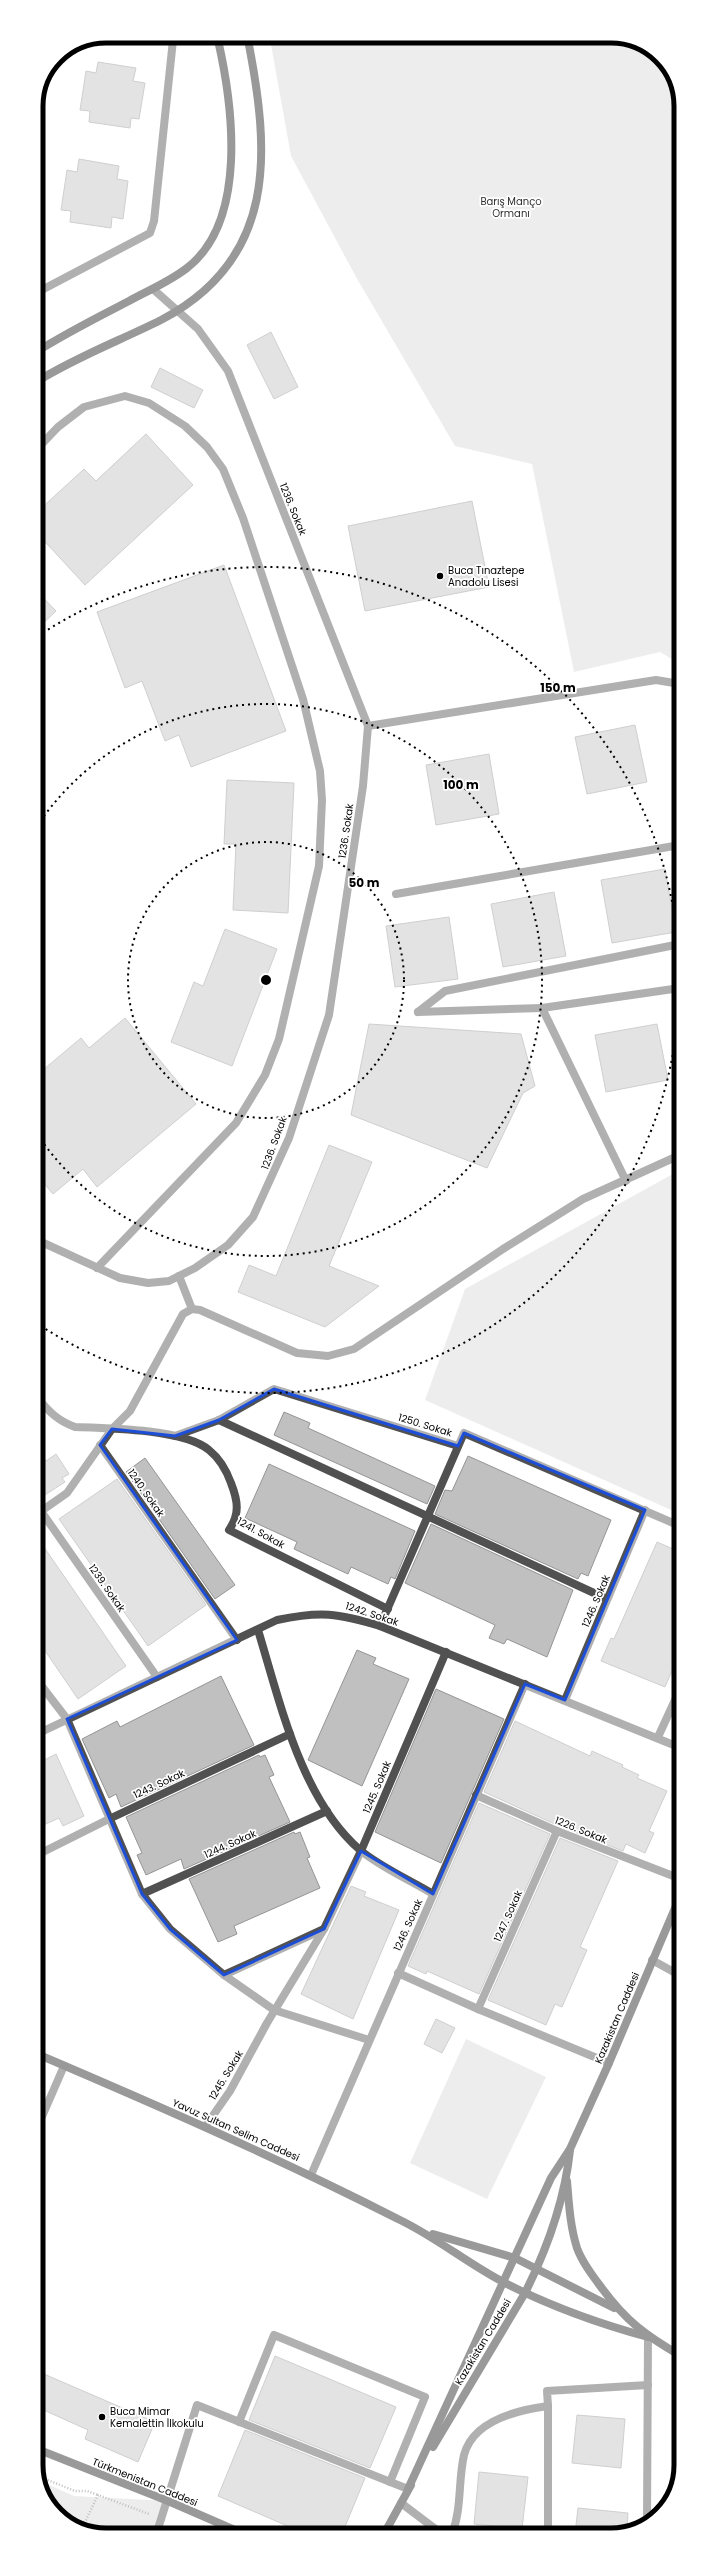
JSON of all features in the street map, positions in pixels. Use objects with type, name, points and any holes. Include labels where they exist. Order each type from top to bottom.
[{"type":"main road","points":[[43,348],[178,274],[199,257],[214,237],[230,175],[231,125],[228,88],[219,43]]},
{"type":"main road","points":[[43,377],[65,363],[162,319],[213,283],[231,263],[246,237],[255,206],[261,166],[261,123],[256,80],[249,43]]},
{"type":"main road","name":"Kazakistan Caddesi","points":[[408,2490],[551,2178],[570,2149],[609,2063],[674,1910]]},
{"type":"main road","name":"Yavuz Sultan Selim Caddesi","points":[[43,2057],[311,2175],[423,2231]]},
{"type":"main road","name":"Kazakistan Caddesi","points":[[387,2528],[408,2490],[525,2293],[537,2269],[567,2177],[570,2149]]},
{"type":"main road","points":[[567,2177],[570,2219],[577,2249],[590,2273],[616,2309],[648,2337],[674,2352]]},
{"type":"main road","points":[[423,2231],[515,2258],[616,2309]]},
{"type":"main road","points":[[423,2231],[504,2283],[525,2293],[614,2328],[648,2337]]},
{"type":"main road","name":"Türkmenistan Caddesi","points":[[43,2451],[168,2501],[230,2528]]},
{"type":"street","points":[[43,289],[150,233],[154,221],[173,43]]},
{"type":"street","name":"1236. Sokak","points":[[43,1243],[120,1278],[148,1283],[169,1281],[195,1268],[228,1245],[253,1217],[289,1138],[329,1015],[363,786],[368,726],[228,371],[198,329],[178,309],[153,289]]},
{"type":"street","points":[[43,443],[58,427],[84,407],[125,396],[149,402],[185,426],[206,447],[223,468],[243,518],[296,676],[320,771],[322,800],[319,866],[279,1039],[265,1075],[236,1123],[97,1268]]},
{"type":"street","points":[[368,726],[656,680],[674,683]]},
{"type":"street","points":[[396,894],[674,846]]},
{"type":"street","points":[[674,945],[445,992],[418,1012],[542,1008],[674,989]]},
{"type":"street","points":[[542,1008],[626,1181]]},
{"type":"street","points":[[43,1509],[68,1493],[112,1429],[130,1412],[183,1314],[192,1310],[200,1310],[297,1353],[328,1356],[354,1349],[503,1249],[583,1199],[626,1181],[674,1158]]},
{"type":"street","points":[[179,1276],[192,1310]]},
{"type":"street","name":"1250. Sokak","points":[[175,1436],[219,1420],[274,1389],[458,1446],[464,1433],[674,1523]]},
{"type":"street","points":[[43,1405],[61,1422],[75,1427],[112,1429]]},
{"type":"street","points":[[219,1420],[607,1599]]},
{"type":"street","name":"1241. Sokak","points":[[112,1429],[175,1436],[196,1442],[210,1450],[228,1476],[238,1508],[235,1520],[229,1530],[388,1609]]},
{"type":"street","name":"1240. Sokak","points":[[100,1445],[236,1640]]},
{"type":"street","points":[[380,1626],[458,1446]]},
{"type":"street","name":"1246. Sokak","points":[[565,1700],[645,1510]]},
{"type":"street","name":"1239. Sokak","points":[[43,1518],[157,1677]]},
{"type":"street","name":"1242. Sokak","points":[[43,1731],[277,1620],[308,1613],[334,1613],[380,1626],[674,1745]]},
{"type":"street","points":[[258,1630],[290,1734],[313,1788],[327,1811],[340,1829],[361,1851],[433,1894]]},
{"type":"street","name":"1245. Sokak","points":[[205,2127],[230,2091],[274,2010],[324,1929],[361,1851],[446,1652]]},
{"type":"street","name":"1246. Sokak","points":[[311,2175],[525,1684]]},
{"type":"street","points":[[43,1688],[67,1719],[142,1894],[170,1929],[224,1975],[274,2010],[369,2040]]},
{"type":"street","points":[[658,1737],[674,1701]]},
{"type":"street","name":"1243. Sokak","points":[[43,1852],[109,1819],[290,1734]]},
{"type":"street","name":"1226. Sokak","points":[[476,1795],[557,1831],[674,1876]]},
{"type":"street","name":"1244. Sokak","points":[[142,1894],[327,1811]]},
{"type":"street","name":"1247. Sokak","points":[[478,2009],[557,1831]]},
{"type":"street","points":[[224,1975],[324,1929]]},
{"type":"street","points":[[652,1960],[674,1972]]},
{"type":"street","points":[[398,1973],[478,2009],[609,2063]]},
{"type":"street","points":[[43,2114],[64,2066]]},
{"type":"street","points":[[239,2422],[274,2335],[425,2397],[390,2482]]},
{"type":"street","points":[[647,2516],[648,2337]]},
{"type":"street","points":[[548,2528],[547,2391],[648,2385]]},
{"type":"street","points":[[158,2528],[197,2405],[408,2490]]},
{"type":"street","points":[[454,2528],[458,2517],[464,2454],[472,2439],[484,2428],[515,2412],[548,2406]]},
{"type":"street","points":[[401,2503],[434,2528]]},
{"type":"path","points":[[45,2480],[75,2491],[88,2491],[149,2514],[147,2521]]},
{"type":"path","points":[[83,2523],[86,2520],[98,2495]]},
{"type":"highlighted area","points":[[274,1389],[458,1446],[464,1433],[645,1510],[565,1700],[525,1684],[433,1894],[361,1851],[324,1929],[224,1975],[170,1929],[142,1894],[67,1719],[237,1640],[100,1445],[112,1429],[175,1436],[219,1420]]},
{"type":"green space","name":"Barış Manço Ormanı","points":[[271,43],[615,43],[627,45],[642,51],[658,64],[666,75],[671,86],[674,106],[674,660],[660,652],[574,672],[532,464],[455,446],[356,277],[291,156]]},
{"type":"green space","points":[[674,1173],[674,1511],[425,1400],[465,1289]]},
{"type":"green space","points":[[466,2039],[546,2077],[487,2199],[410,2163]]},
{"type":"green space","points":[[46,2483],[74,2496],[168,2501],[158,2528],[94,2527],[75,2520],[64,2512],[51,2496]]},
{"type":"building","points":[[98,62],[136,68],[133,81],[145,83],[139,119],[131,118],[130,128],[89,122],[90,111],[80,110],[86,71],[96,73]]},
{"type":"building","points":[[79,159],[119,166],[117,179],[128,181],[123,219],[112,217],[111,228],[70,222],[71,211],[61,210],[67,170],[77,172]]},
{"type":"building","points":[[271,332],[298,387],[274,399],[247,345]]},
{"type":"building","points":[[160,368],[203,390],[194,408],[151,387]]},
{"type":"building","points":[[146,434],[193,485],[85,585],[43,540],[43,507],[84,469],[96,481]]},
{"type":"building","points":[[472,501],[489,587],[365,611],[348,526]]},
{"type":"building","points":[[224,565],[286,731],[191,767],[179,735],[165,741],[142,681],[125,688],[97,612]]},
{"type":"building","points":[[43,597],[56,611],[43,623]]},
{"type":"building","points":[[635,725],[647,782],[587,794],[575,737]]},
{"type":"building","points":[[489,754],[499,814],[436,825],[426,765]]},
{"type":"building","points":[[227,780],[294,783],[288,913],[233,910],[236,844],[224,844]]},
{"type":"building","points":[[665,869],[674,921],[674,932],[612,943],[601,880]]},
{"type":"building","points":[[554,892],[566,956],[503,967],[491,904]]},
{"type":"building","points":[[449,917],[458,979],[395,987],[386,926]]},
{"type":"building","points":[[225,929],[277,949],[232,1066],[171,1042],[194,982],[203,986]]},
{"type":"building","points":[[125,1018],[196,1104],[97,1187],[83,1169],[53,1194],[43,1182],[43,1070],[81,1038],[89,1048]]},
{"type":"building","points":[[369,1024],[521,1034],[535,1086],[523,1093],[487,1168],[351,1115]]},
{"type":"building","points":[[657,1024],[668,1080],[606,1092],[595,1035]]},
{"type":"building","points":[[329,1145],[372,1162],[329,1266],[379,1286],[325,1327],[238,1292],[249,1265],[276,1276]]},
{"type":"building","points":[[284,1412],[310,1423],[308,1428],[435,1486],[427,1504],[274,1435]]},
{"type":"building","points":[[56,1454],[69,1474],[62,1478],[65,1482],[43,1496],[43,1456],[46,1461]]},
{"type":"building","points":[[468,1456],[611,1520],[588,1576],[581,1573],[578,1579],[435,1514],[445,1490],[452,1491]]},
{"type":"building","points":[[145,1458],[235,1585],[215,1599],[126,1472]]},
{"type":"building","points":[[269,1464],[415,1531],[395,1579],[391,1577],[388,1584],[351,1567],[348,1574],[294,1549],[297,1542],[245,1518]]},
{"type":"building","points":[[117,1479],[206,1605],[148,1646],[59,1519]]},
{"type":"building","points":[[431,1524],[573,1590],[547,1657],[507,1639],[504,1644],[489,1638],[495,1625],[405,1583]]},
{"type":"building","points":[[657,1542],[674,1549],[674,1666],[665,1687],[601,1661],[611,1638],[614,1639]]},
{"type":"building","points":[[43,1546],[126,1666],[78,1699],[43,1648]]},
{"type":"building","points":[[357,1650],[376,1658],[373,1664],[409,1679],[362,1786],[308,1760]]},
{"type":"building","points":[[221,1676],[254,1745],[121,1807],[116,1794],[109,1798],[82,1739],[117,1721],[120,1727]]},
{"type":"building","points":[[436,1689],[504,1719],[441,1863],[375,1832]]},
{"type":"building","points":[[515,1721],[590,1756],[592,1751],[623,1765],[622,1767],[639,1775],[637,1778],[667,1791],[649,1831],[654,1833],[645,1853],[626,1844],[623,1851],[559,1826],[484,1792]]},
{"type":"building","points":[[56,1754],[84,1816],[63,1826],[59,1818],[43,1825],[43,1761]]},
{"type":"building","points":[[259,1755],[260,1757],[265,1755],[274,1775],[269,1777],[290,1822],[184,1869],[181,1859],[146,1875],[137,1855],[142,1853],[126,1817]]},
{"type":"building","points":[[479,1803],[550,1834],[479,1994],[427,1971],[426,1974],[408,1966]]},
{"type":"building","points":[[294,1832],[295,1834],[300,1832],[310,1857],[307,1858],[320,1888],[234,1926],[237,1934],[218,1942],[189,1879]]},
{"type":"building","points":[[560,1838],[618,1861],[580,1947],[587,1950],[562,2007],[555,2004],[546,2025],[488,2000]]},
{"type":"building","points":[[351,1886],[366,1892],[364,1896],[399,1910],[353,2019],[301,1994]]},
{"type":"building","points":[[436,2019],[455,2028],[442,2053],[424,2044]]},
{"type":"building","points":[[275,2356],[396,2407],[370,2468],[249,2420]]},
{"type":"building","name":"Buca Mimar Kemalettin İlkokulu","points":[[43,2374],[155,2422],[138,2462],[85,2439],[88,2430],[43,2410]]},
{"type":"building","points":[[577,2415],[625,2419],[621,2468],[572,2463]]},
{"type":"building","points":[[245,2430],[365,2478],[344,2528],[292,2528],[218,2496]]},
{"type":"building","points":[[479,2472],[528,2477],[522,2528],[474,2524]]},
{"type":"building","points":[[578,2508],[628,2513],[627,2526],[623,2527],[576,2528]]},
{"type":"place","name":"Buca Tınaztepe Anadolu Lisesi","points":[[440,576]]},
{"type":"place","name":"Buca Mimar Kemalettin İlkokulu","points":[[102,2417]]}]
